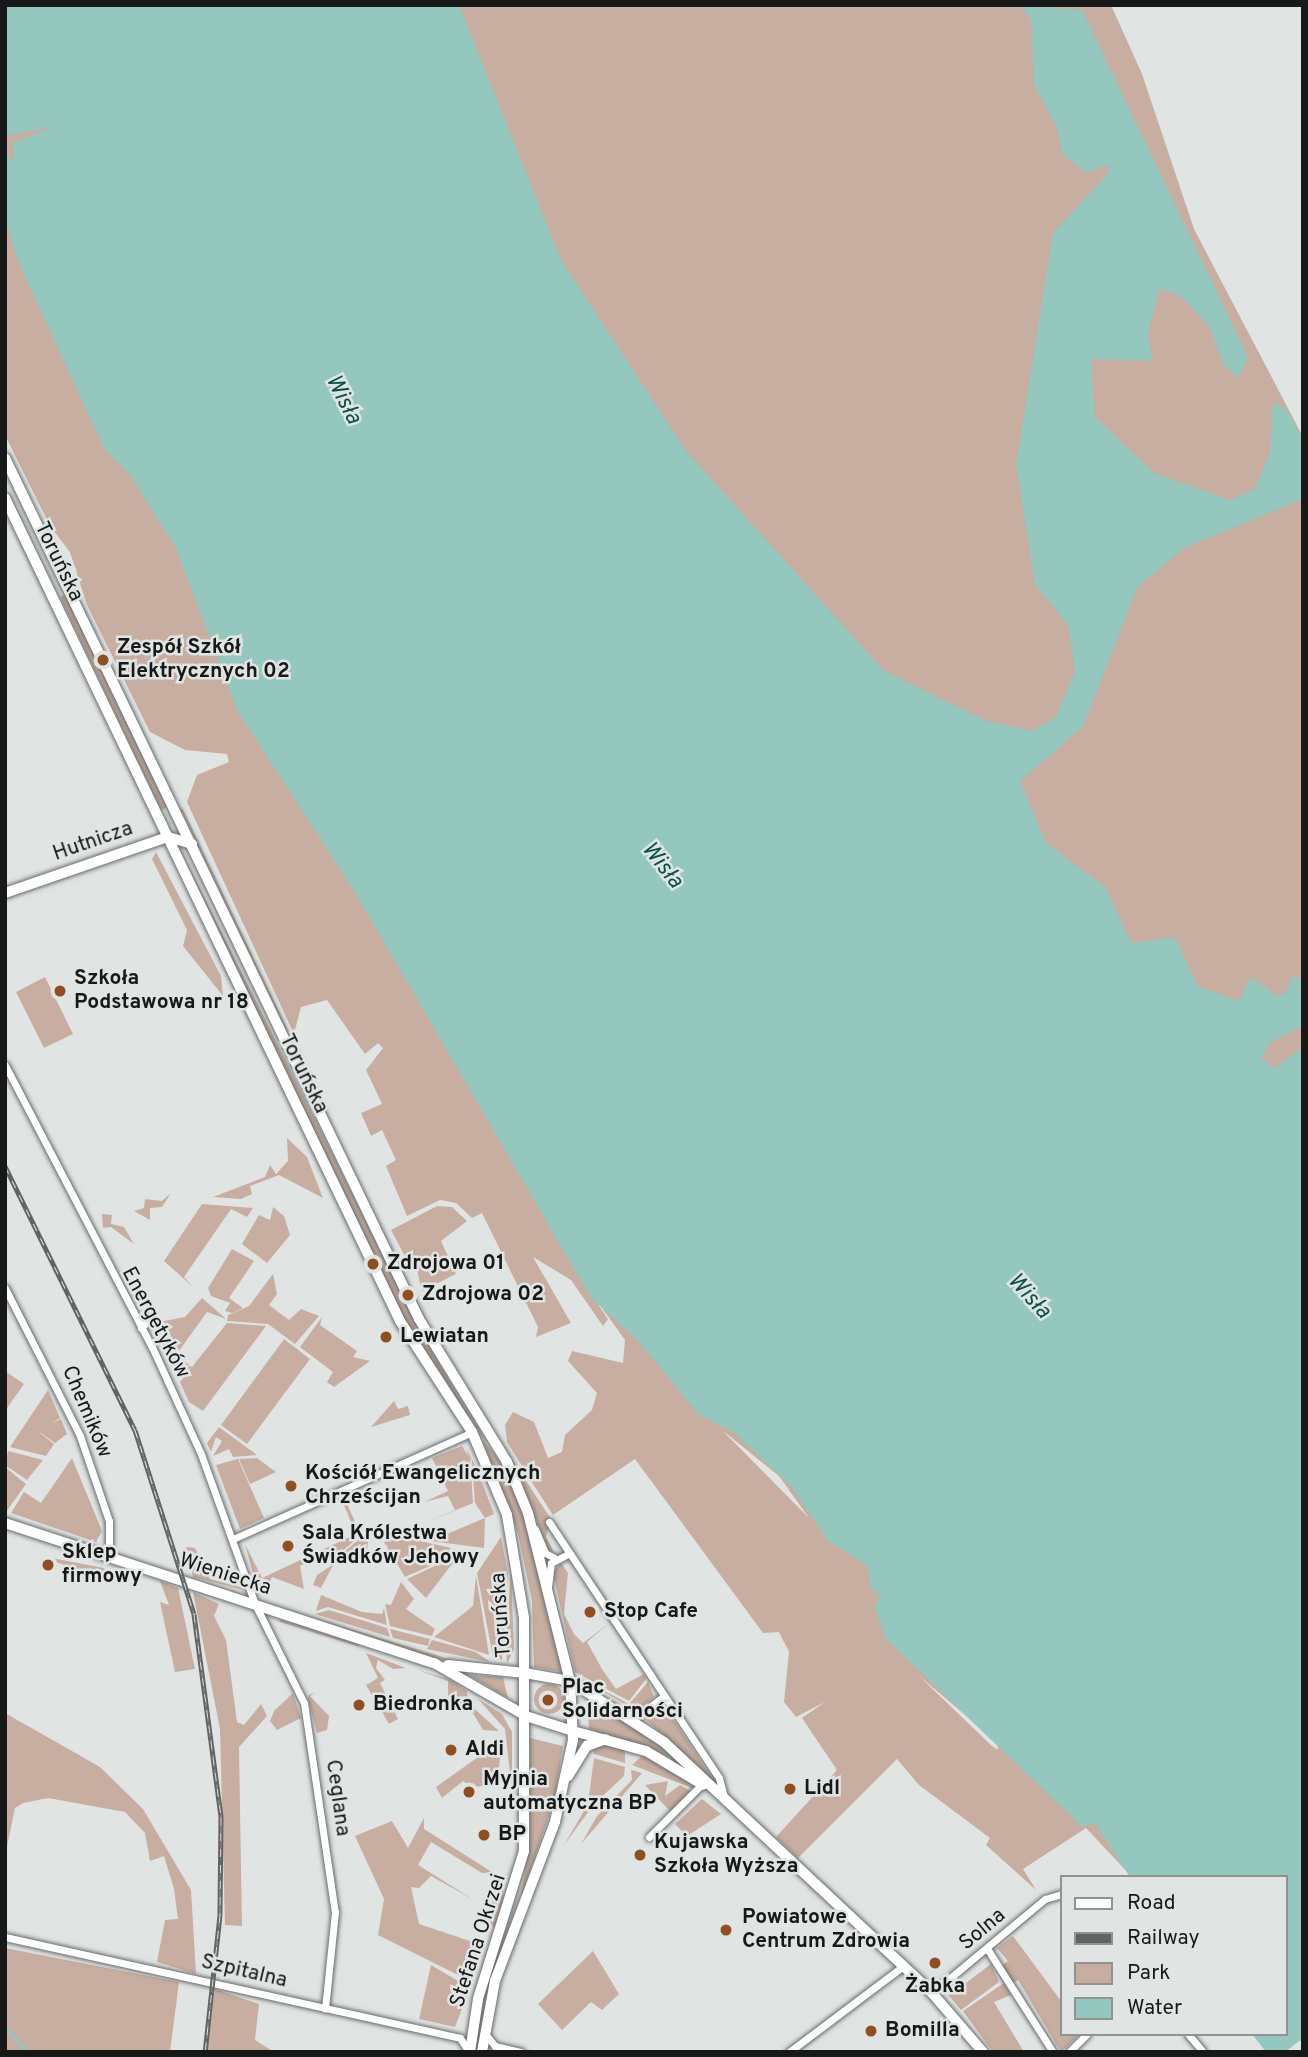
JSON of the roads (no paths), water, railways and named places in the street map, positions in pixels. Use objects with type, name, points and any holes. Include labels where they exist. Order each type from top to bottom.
[{"type":"main road","name":"Toruńska","points":[[5,458],[419,1320],[507,1462],[532,1526],[570,1681]]},
{"type":"main road","name":"Toruńska","points":[[5,498],[400,1321],[472,1432],[511,1529],[525,1673]]},
{"type":"main road","points":[[32,553],[48,545]]},
{"type":"main road","points":[[525,1673],[570,1681],[573,1731],[526,1716],[525,1673]]},
{"type":"main road","name":"Stefana Okrzei","points":[[469,2052],[473,2022],[521,1871],[526,1716]]},
{"type":"main road","name":"Stefana Okrzei","points":[[482,2052],[484,2029],[495,1981],[568,1776],[573,1731]]},
{"type":"street","points":[[168,837],[192,844]]},
{"type":"street","name":"Hutnicza","points":[[5,893],[168,837]]},
{"type":"street","name":"Energetyków","points":[[5,1065],[141,1328],[233,1539],[255,1604]]},
{"type":"street","name":"Chemików","points":[[5,1288],[84,1448],[109,1521],[109,1557]]},
{"type":"street","points":[[141,1328],[150,1319]]},
{"type":"street","points":[[233,1539],[472,1432]]},
{"type":"street","points":[[549,1522],[719,1778],[725,1801]]},
{"type":"street","name":"Wieniecka","points":[[5,1523],[434,1663],[526,1716]]},
{"type":"street","points":[[532,1526],[545,1552],[555,1558],[570,1553]]},
{"type":"street","name":"Toruńska","points":[[548,1587],[555,1558]]},
{"type":"street","name":"Ceglana","points":[[255,1604],[307,1711],[335,1906],[325,2008]]},
{"type":"street","name":"Wieniecka","points":[[434,1663],[525,1673]]},
{"type":"street","points":[[570,1681],[625,1715],[725,1801],[932,1993],[983,2052]]},
{"type":"street","points":[[625,1715],[639,1715],[664,1696]]},
{"type":"street","points":[[573,1731],[607,1739],[662,1758],[704,1783]]},
{"type":"street","points":[[568,1776],[587,1746],[607,1739]]},
{"type":"street","points":[[649,1837],[704,1783]]},
{"type":"street","name":"Solna","points":[[932,1993],[1059,1893]]},
{"type":"street","name":"Szpitalna","points":[[5,1937],[460,2038]]},
{"type":"street","points":[[988,1951],[1053,2052]]},
{"type":"street","points":[[789,2052],[903,1966]]},
{"type":"street","points":[[469,2052],[460,2038],[473,2022]]},
{"type":"street","points":[[484,2029],[492,2049],[521,2052]]},
{"type":"street","points":[[1069,2052],[1085,2036]]},
{"type":"street","points":[[1190,2036],[1203,2052]]},
{"type":"water","name":"Wisła","points":[[5,5],[459,5],[561,260],[685,450],[883,670],[986,721],[1033,731],[1056,717],[1075,672],[1068,625],[1035,584],[1016,465],[1053,233],[1107,175],[1109,164],[1087,173],[1063,155],[1056,125],[1034,85],[1031,20],[1020,5],[1082,10],[1248,357],[1238,378],[1224,366],[1209,326],[1182,297],[1160,288],[1148,332],[1152,361],[1091,359],[1095,417],[1154,473],[1230,500],[1255,489],[1270,452],[1273,402],[1287,410],[1303,440],[1303,499],[1184,548],[1138,586],[1083,726],[1020,781],[1046,843],[1106,888],[1131,943],[1175,937],[1198,987],[1239,1001],[1251,977],[1277,996],[1286,993],[1292,976],[1303,980],[1303,1025],[1270,1043],[1261,1058],[1274,1068],[1303,1047],[1303,2038],[1285,2052],[1266,2052],[1254,2036],[1287,2036],[1287,1875],[1129,1875],[1095,1823],[1083,1827],[1075,1820],[886,1639],[874,1606],[881,1594],[871,1589],[868,1566],[827,1540],[792,1487],[733,1432],[698,1414],[640,1343],[591,1298],[356,894],[237,710],[175,546],[129,474],[104,448],[17,259],[5,217],[5,154],[14,160],[13,143],[54,126],[5,136]]},
{"type":"waterway","points":[[5,2026],[28,2052]]},
{"type":"railway","points":[[5,1166],[135,1430],[194,1614],[221,1817],[220,1915],[205,2052]]},
{"type":"place","name":"Zespół Szkół Elektrycznych 02","points":[[103,660]]},
{"type":"place","name":"Szkoła Podstawowa nr 18","points":[[60,991]]},
{"type":"place","name":"Zdrojowa 01","points":[[373,1264]]},
{"type":"place","name":"Zdrojowa 02","points":[[408,1295]]},
{"type":"place","name":"Lewiatan","points":[[386,1337]]},
{"type":"place","name":"Kościół Ewangelicznych Chrześcijan","points":[[291,1486]]},
{"type":"place","name":"Sala Królestwa Świadków Jehowy","points":[[288,1546]]},
{"type":"place","name":"Sklep firmowy","points":[[48,1565]]},
{"type":"place","name":"Stop Cafe","points":[[590,1612]]},
{"type":"place","name":"Plac Solidarności","points":[[548,1700]]},
{"type":"place","name":"Biedronka","points":[[359,1705]]},
{"type":"place","name":"Aldi","points":[[451,1750]]},
{"type":"place","name":"Lidl","points":[[790,1789]]},
{"type":"place","name":"Myjnia automatyczna BP","points":[[469,1792]]},
{"type":"place","name":"BP","points":[[484,1835]]},
{"type":"place","name":"Kujawska Szkoła Wyższa","points":[[640,1855]]},
{"type":"place","name":"Powiatowe Centrum Zdrowia","points":[[726,1930]]},
{"type":"place","name":"Żabka","points":[[935,1963]]},
{"type":"place","name":"Bomilla","points":[[871,2031]]}]
